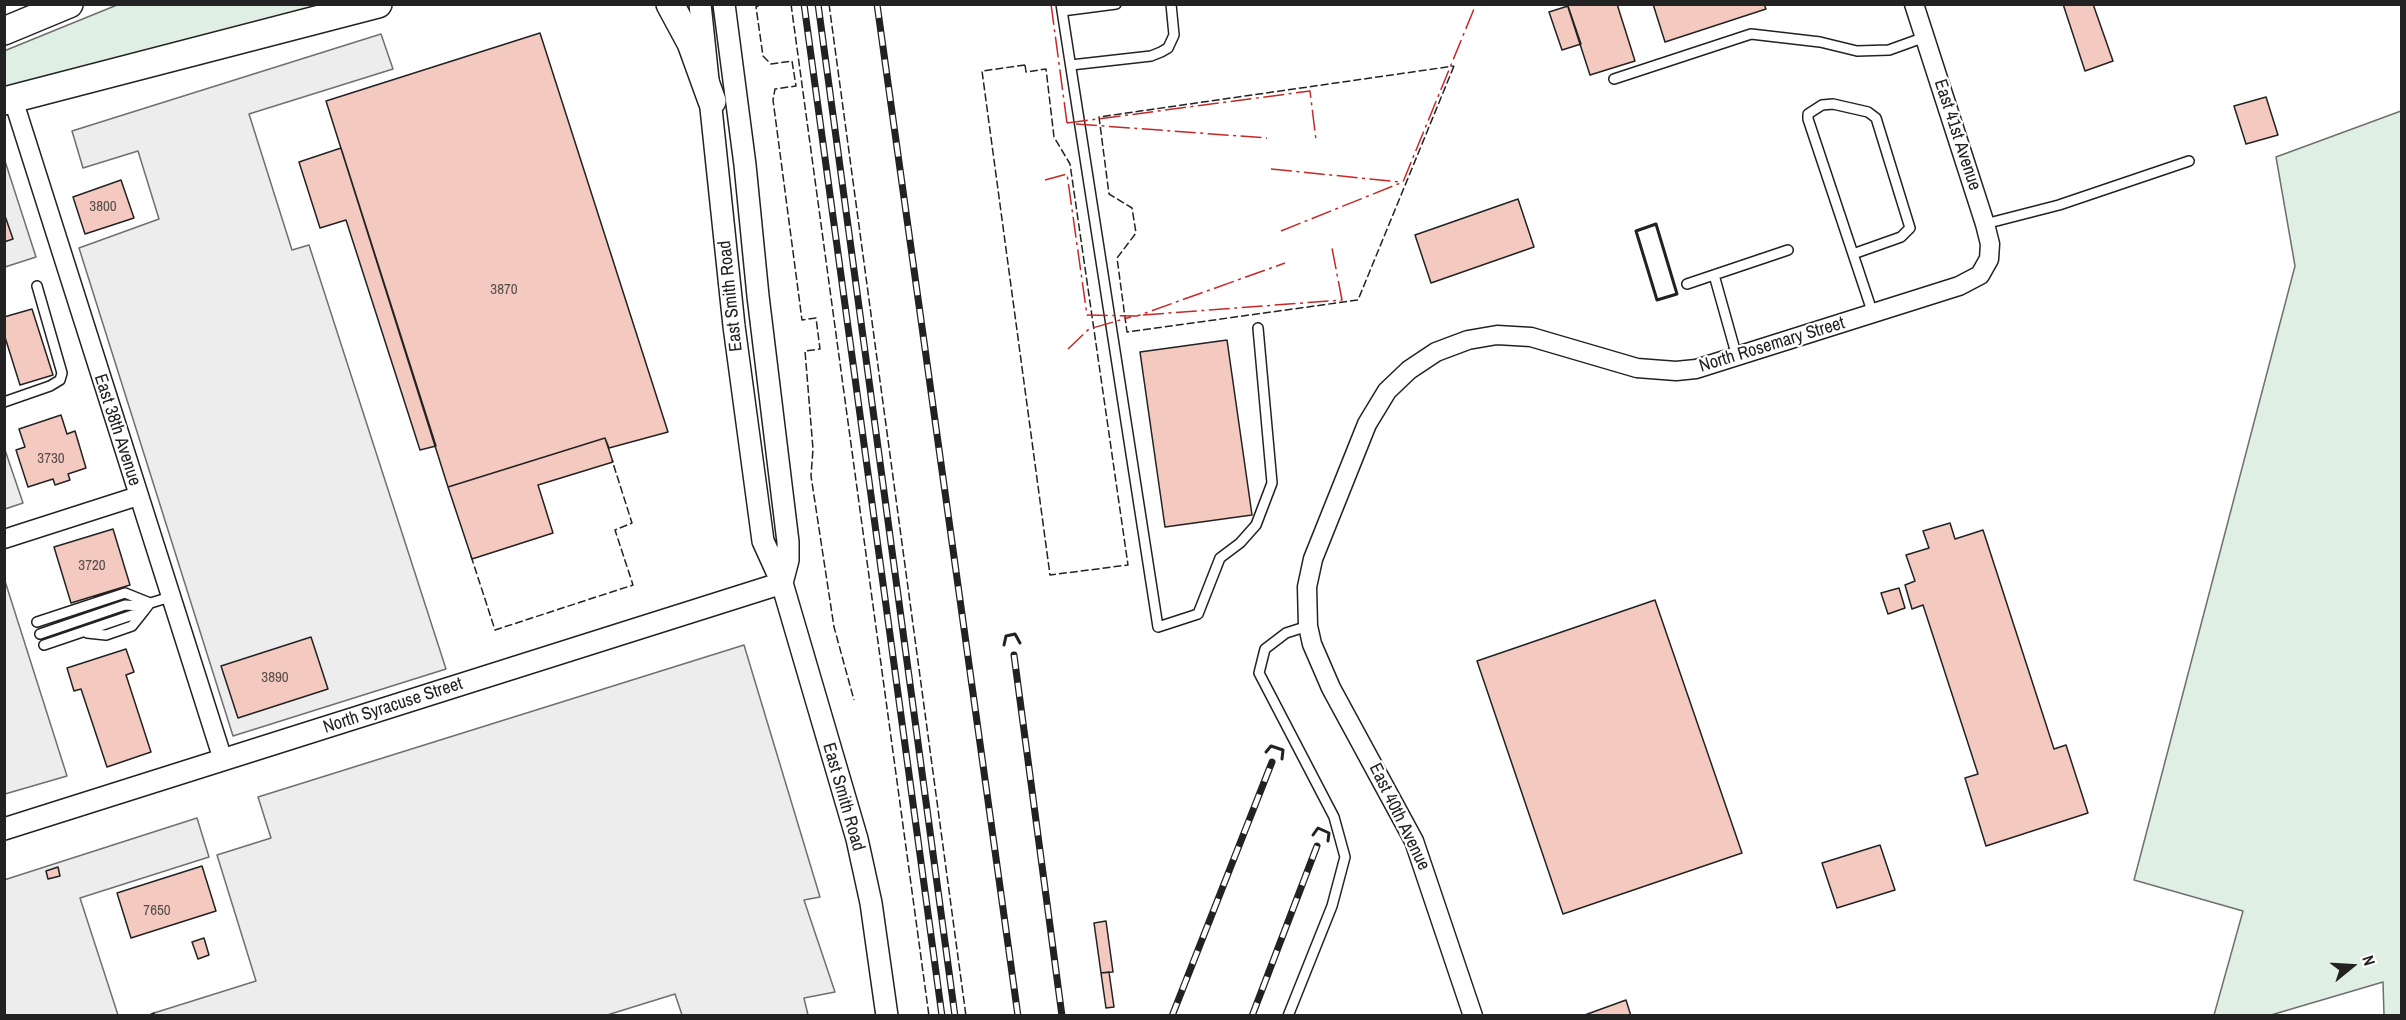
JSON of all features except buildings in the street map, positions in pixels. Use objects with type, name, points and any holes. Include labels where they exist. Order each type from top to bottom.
[{"type":"main road","points":[[4,31],[69,4]]},
{"type":"main road","points":[[9,100],[378,4]]},
{"type":"main road","points":[[670,4],[691,44],[712,101]]},
{"type":"street","name":"East Smith Road","points":[[700,4],[746,423],[763,541],[782,583],[857,839],[871,903],[886,1016]]},
{"type":"street","name":"East Smith Road","points":[[724,4],[745,165],[758,296],[788,542],[788,560],[782,583]]},
{"type":"street","name":"East 41st Avenue","points":[[1914,4],[1985,224],[1990,244],[1986,268]]},
{"type":"street","name":"East 38th Avenue","points":[[9,100],[223,760]]},
{"type":"street","name":"North Rosemary Street","points":[[1308,626],[1307,587],[1313,559],[1367,424],[1387,391],[1422,360],[1468,340],[1513,335],[1549,341],[1617,364],[1657,370],[1696,369],[1968,283],[1986,268]]},
{"type":"street","points":[[4,539],[138,496]]},
{"type":"street","name":"North Syracuse Street","points":[[4,829],[782,583]]},
{"type":"street","name":"East 40th Avenue","points":[[1308,626],[1312,644],[1331,688],[1414,841],[1473,1016]]},
{"type":"lane","points":[[1116,4],[1062,8],[1158,627],[1198,614],[1220,558],[1240,543],[1256,525],[1272,483],[1258,328]]},
{"type":"lane","points":[[1071,65],[1151,56],[1168,48],[1174,35],[1171,4]]},
{"type":"lane","points":[[1614,79],[1751,34],[1820,42],[1857,51],[1889,50],[1925,38]]},
{"type":"lane","points":[[1853,254],[1901,237],[1910,228],[1876,118],[1868,112],[1833,104],[1822,105],[1808,114],[1808,119],[1853,254],[1873,314]]},
{"type":"lane","points":[[1985,224],[2059,205],[2189,161]]},
{"type":"lane","points":[[1688,284],[1788,250]]},
{"type":"lane","points":[[1714,275],[1737,357]]},
{"type":"lane","points":[[4,402],[50,386],[60,380],[62,373],[37,286]]},
{"type":"lane","points":[[37,622],[125,593],[147,607]]},
{"type":"lane","points":[[44,645],[84,632],[170,597]]},
{"type":"lane","points":[[40,634],[125,605],[147,607]]},
{"type":"lane","points":[[1288,1016],[1332,906],[1345,857],[1334,817],[1259,673],[1264,649],[1286,633],[1308,626]]},
{"type":"green space","points":[[117,5],[341,5],[5,93],[4,51]]},
{"type":"green space","points":[[2401,111],[2401,1015],[2384,1015],[2383,982],[2271,1015],[2214,1015],[2243,911],[2134,880],[2295,266],[2276,157]]},
{"type":"shaded area","points":[[381,34],[393,69],[249,114],[292,250],[309,245],[446,669],[233,736],[79,248],[159,219],[138,151],[83,168],[72,131]]},
{"type":"shaded area","points":[[4,158],[36,257],[5,267],[4,267]]},
{"type":"shaded area","points":[[4,450],[23,503],[5,509]]},
{"type":"shaded area","points":[[5,581],[67,776],[4,794]]},
{"type":"shaded area","points":[[744,645],[820,897],[804,900],[835,992],[804,998],[808,1015],[682,1015],[675,994],[604,1016],[155,1015],[154,1013],[256,981],[217,855],[271,838],[258,797]]},
{"type":"shaded area","points":[[197,818],[209,857],[80,898],[118,1015],[5,1015],[4,880]]},
{"type":"railway","points":[[804,4],[942,1016]]},
{"type":"railway","points":[[818,4],[955,1016]]},
{"type":"railway","points":[[877,4],[1018,1016]]},
{"type":"railway","points":[[1014,655],[1062,1016]]},
{"type":"railway","points":[[1172,1016],[1272,762]]},
{"type":"railway","points":[[1252,1016],[1317,846]]},
{"type":"fence","points":[[761,4],[756,7],[763,56],[771,64],[792,61],[796,86],[775,89],[773,100],[802,320],[816,318],[820,349],[805,351],[813,449],[811,476],[834,627],[854,700]]},
{"type":"fence","points":[[791,4],[929,1016]]},
{"type":"fence","points":[[829,4],[966,1016]]},
{"type":"fence","points":[[1025,65],[1026,72],[1046,69],[1054,137],[1070,164],[1128,565],[1050,575],[982,71],[1025,65]]},
{"type":"fence","points":[[1454,66],[1358,300],[1127,332],[1117,258],[1136,233],[1132,208],[1109,194],[1099,117],[1454,66]]},
{"type":"fence","points":[[471,556],[495,630],[633,585],[615,530],[632,523],[612,460]]},
{"type":"fence","points":[[147,1016],[154,1013],[155,1016]]},
{"type":"wall","points":[[1656,224],[1677,294],[1657,300],[1636,231],[1656,224]]},
{"type":"wall","points":[[1004,645],[1006,636],[1015,634],[1020,643]]},
{"type":"wall","points":[[1266,752],[1271,746],[1283,750],[1282,759]]},
{"type":"wall","points":[[1313,835],[1318,828],[1329,833],[1328,841]]},
{"type":"power","points":[[1051,4],[1067,123]]},
{"type":"power","points":[[1281,231],[1403,182],[1476,4]]},
{"type":"power","points":[[1067,123],[1310,91],[1316,140]]},
{"type":"power","points":[[1076,124],[1267,138]]},
{"type":"power","points":[[1271,169],[1400,182]]},
{"type":"power","points":[[1045,180],[1067,174],[1087,315],[1137,316],[1285,263]]},
{"type":"power","points":[[1143,315],[1342,300],[1332,248]]},
{"type":"power","points":[[1068,349],[1089,329],[1131,317]]}]
